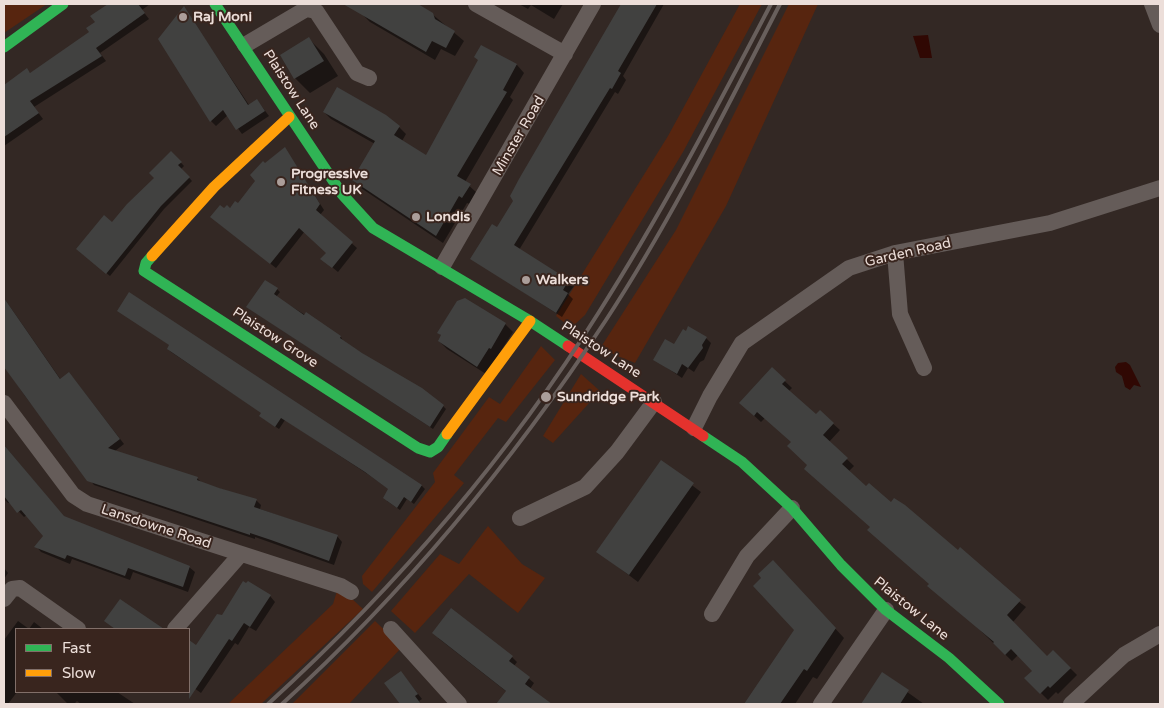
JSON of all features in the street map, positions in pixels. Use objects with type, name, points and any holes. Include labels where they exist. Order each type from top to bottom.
[{"type":"street","points":[[4,46],[63,4]]},
{"type":"street","name":"Plaistow Lane","points":[[215,4],[245,45],[289,117],[353,211],[373,228],[442,267],[606,370],[742,462],[792,508],[841,565],[886,610],[949,658],[999,704]]},
{"type":"street","points":[[476,4],[565,54]]},
{"type":"street","name":"Minster Road","points":[[442,267],[594,4]]},
{"type":"street","points":[[1152,4],[1160,25]]},
{"type":"street","points":[[245,45],[306,9],[316,11],[357,73],[368,78]]},
{"type":"street","name":"Plaistow Grove","points":[[289,117],[250,150],[179,223],[146,264],[144,271],[418,448],[430,452],[438,447],[530,321]]},
{"type":"street","name":"Garden Road","points":[[694,428],[710,396],[742,343],[849,268],[895,253],[1050,222],[1160,188]]},
{"type":"street","points":[[895,253],[900,314],[924,368]]},
{"type":"street","points":[[520,518],[585,487],[617,452],[654,402]]},
{"type":"street","name":"Lansdowne Road","points":[[4,403],[73,495],[87,504],[240,555],[341,586],[351,592]]},
{"type":"street","points":[[712,614],[747,556],[792,508]]},
{"type":"street","points":[[176,628],[240,555]]},
{"type":"street","points":[[4,599],[12,589],[20,588],[77,628]]},
{"type":"street","points":[[821,704],[886,610]]},
{"type":"street","points":[[391,629],[459,704]]},
{"type":"street","points":[[1071,704],[1124,655],[1160,634]]},
{"type":"shaded area","points":[[4,4],[47,4],[4,33]]},
{"type":"shaded area","points":[[740,4],[762,4],[683,152],[585,315],[571,328],[556,316],[668,136]]},
{"type":"shaded area","points":[[789,4],[818,4],[726,206],[635,363],[615,355],[601,347],[676,230]]},
{"type":"shaded area","points":[[928,35],[932,58],[920,58],[913,36]]},
{"type":"shaded area","points":[[541,346],[555,360],[506,422],[498,418],[454,475],[464,483],[372,592],[363,584],[362,576],[435,482],[433,473],[489,397],[500,404]]},
{"type":"shaded area","points":[[1126,362],[1130,365],[1141,387],[1134,385],[1130,390],[1125,387],[1122,376],[1116,372],[1115,367],[1118,363]]},
{"type":"shaded area","points":[[581,374],[600,391],[553,443],[543,436]]},
{"type":"shaded area","points":[[488,526],[522,564],[545,578],[518,613],[469,574],[415,633],[391,611],[440,554],[459,564]]},
{"type":"shaded area","points":[[337,591],[350,597],[363,609],[261,704],[228,704],[333,604]]},
{"type":"shaded area","points":[[375,621],[402,647],[349,704],[292,704]]},
{"type":"building","points":[[108,4],[138,4],[145,13],[96,48],[102,56],[30,101],[39,113],[4,137],[4,85],[27,68],[30,73],[89,32],[86,28],[95,22],[90,16]]},
{"type":"building","points":[[343,4],[418,4],[433,13],[435,19],[455,31],[446,48],[432,41],[426,52]]},
{"type":"building","points":[[621,4],[657,4],[618,71],[621,73],[612,89],[610,88],[514,245],[569,280],[563,290],[568,293],[556,313],[470,259],[492,224],[497,227],[513,201],[510,196],[519,179]]},
{"type":"building","points":[[184,6],[248,105],[257,99],[265,111],[236,130],[223,110],[210,122],[158,39]]},
{"type":"building","points":[[309,37],[324,61],[294,79],[280,55]]},
{"type":"building","points":[[481,45],[517,64],[503,90],[507,92],[457,176],[471,184],[462,198],[459,196],[436,236],[352,180],[375,141],[323,112],[337,87],[386,115],[400,126],[394,135],[426,155],[478,60],[474,57]]},
{"type":"building","points":[[285,147],[320,204],[316,210],[353,242],[332,268],[320,259],[326,253],[299,228],[270,264],[210,217],[220,205],[224,208],[227,205],[230,208],[235,201],[238,203],[255,181],[250,175],[263,161],[265,163]]},
{"type":"building","points":[[171,151],[182,162],[178,165],[190,177],[161,206],[106,274],[76,249],[104,215],[112,222],[127,204],[154,178],[149,173]]},
{"type":"building","points":[[265,280],[278,288],[274,294],[304,315],[306,312],[362,353],[422,388],[444,405],[430,427],[246,307]]},
{"type":"building","points":[[129,292],[422,485],[411,502],[404,497],[397,508],[383,498],[388,489],[365,472],[281,418],[275,427],[259,416],[261,413],[167,349],[169,345],[117,311]]},
{"type":"building","points":[[4,298],[60,379],[69,372],[120,439],[108,448],[198,477],[197,480],[219,488],[257,499],[254,507],[338,535],[329,561],[250,533],[250,535],[87,481],[4,367]]},
{"type":"building","points":[[465,298],[506,323],[491,349],[489,348],[477,367],[438,341],[441,335],[437,333],[457,301]]},
{"type":"building","points":[[688,326],[707,337],[702,345],[703,348],[688,368],[682,364],[677,374],[653,360],[665,339],[674,344],[683,329],[686,331]]},
{"type":"building","points":[[772,367],[786,380],[782,384],[816,414],[820,410],[834,423],[823,435],[848,458],[842,464],[866,486],[869,483],[891,502],[894,498],[905,505],[958,550],[960,547],[1021,600],[1007,615],[1047,656],[1053,650],[1071,668],[1050,688],[1048,686],[1040,694],[1024,678],[1032,671],[1011,649],[1005,655],[994,642],[927,586],[929,584],[867,530],[870,527],[804,469],[807,465],[787,446],[791,442],[757,412],[754,416],[739,403]]},
{"type":"building","points":[[4,445],[64,516],[190,566],[183,587],[128,568],[125,576],[67,555],[65,559],[34,547],[43,536],[21,510],[17,513],[4,496]]},
{"type":"building","points":[[661,460],[694,483],[629,575],[596,552]]},
{"type":"building","points":[[773,560],[836,628],[807,671],[804,669],[780,704],[744,704],[794,630],[753,586],[761,578],[758,574]]},
{"type":"building","points":[[243,581],[246,583],[248,581],[271,595],[250,627],[244,623],[232,641],[229,639],[189,699],[190,641],[196,645],[217,614],[222,615]]},
{"type":"building","points":[[120,599],[163,628],[114,628],[104,621]]},
{"type":"building","points":[[451,608],[513,656],[509,661],[530,677],[525,684],[552,704],[496,704],[506,691],[432,633]]},
{"type":"building","points":[[401,671],[418,694],[415,696],[421,704],[400,704],[384,683]]},
{"type":"building","points":[[882,672],[909,690],[900,704],[861,704]]},
{"type":"railway","points":[[268,704],[315,660],[404,568],[447,519],[527,418],[564,366],[645,237],[771,4]]},
{"type":"railway","points":[[282,704],[328,661],[415,570],[496,473],[571,372],[630,282],[676,204],[780,4]]},
{"type":"traffic: fast","points":[[4,47],[63,4]]},
{"type":"traffic: fast","points":[[215,4],[342,194],[373,228],[530,321],[568,346]]},
{"type":"traffic: fast","points":[[152,256],[146,263],[144,271],[418,448],[430,452],[438,447],[447,434]]},
{"type":"traffic: fast","points":[[703,436],[742,462],[792,508],[841,565],[886,610],[949,658],[999,704]]},
{"type":"traffic: slow","points":[[152,256],[214,187],[289,117]]},
{"type":"traffic: slow","points":[[447,434],[530,321]]},
{"type":"traffic: jam","points":[[568,346],[703,436]]},
{"type":"place","name":"Raj Moni","points":[[183,17]]},
{"type":"place","name":"Progressive Fitness UK","points":[[281,182]]},
{"type":"place","name":"Londis","points":[[416,217]]},
{"type":"place","name":"Walkers","points":[[526,280]]},
{"type":"place","name":"Sundridge Park","points":[[546,397]]}]
